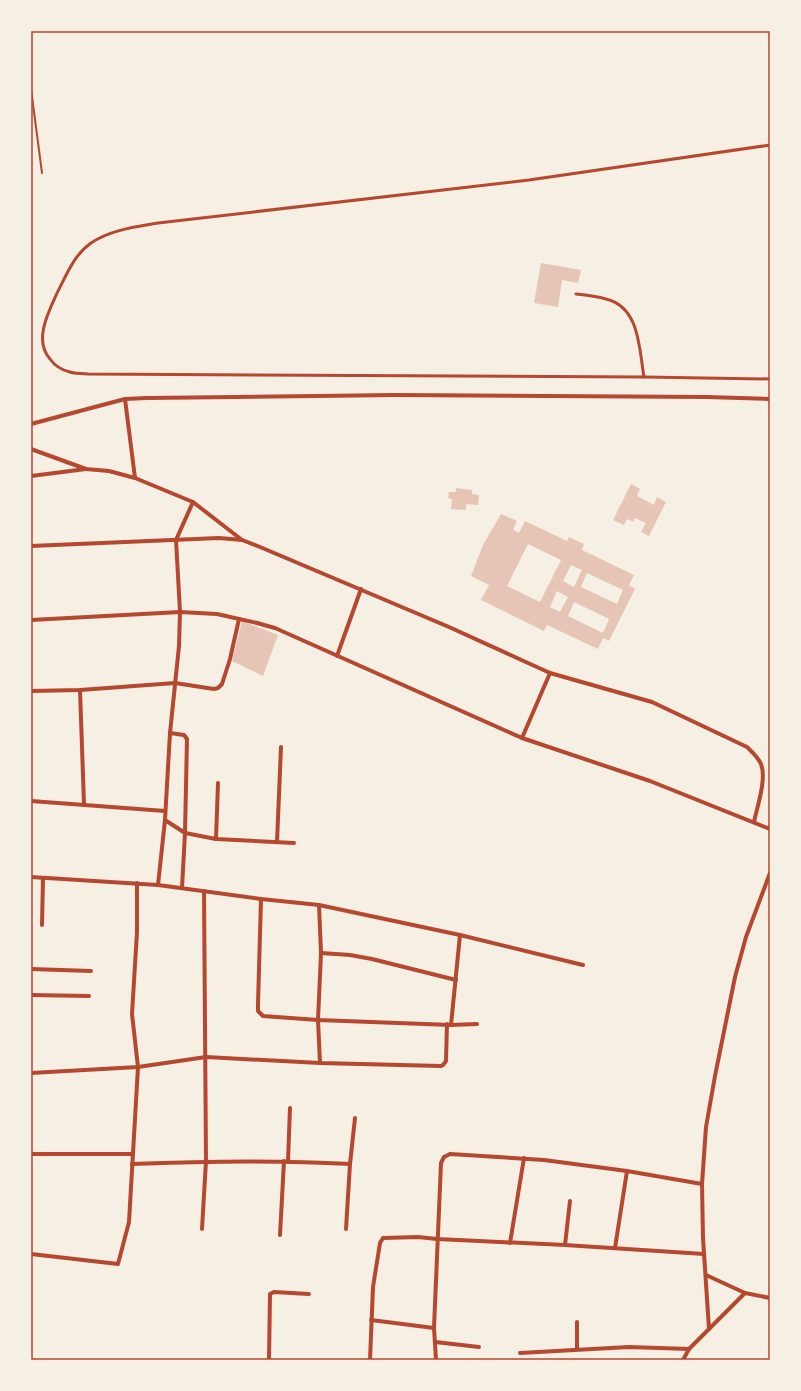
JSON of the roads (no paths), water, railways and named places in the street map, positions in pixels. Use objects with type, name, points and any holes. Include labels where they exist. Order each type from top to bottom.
[{"type":"street","points":[[31,424],[125,399],[396,395],[770,398]]},
{"type":"street","points":[[125,399],[135,478]]},
{"type":"street","points":[[31,449],[86,468],[109,471],[135,478],[193,502],[242,540],[361,589],[550,673],[652,702],[747,747],[756,755],[761,764],[763,778],[754,822]]},
{"type":"street","points":[[31,476],[86,468]]},
{"type":"street","points":[[158,885],[165,820],[170,733],[179,646],[180,612],[176,540],[193,502]]},
{"type":"street","points":[[31,546],[219,538],[242,540]]},
{"type":"street","points":[[337,656],[361,589]]},
{"type":"street","points":[[31,620],[180,612],[217,614],[275,628],[522,738],[650,781],[770,829]]},
{"type":"street","points":[[31,691],[80,690],[175,683],[214,689],[218,688],[222,684],[230,659],[239,619]]},
{"type":"street","points":[[522,738],[550,673]]},
{"type":"street","points":[[80,690],[84,804]]},
{"type":"street","points":[[170,733],[184,735],[187,739],[182,888]]},
{"type":"street","points":[[277,842],[281,746]]},
{"type":"street","points":[[216,839],[218,783]]},
{"type":"street","points":[[31,801],[165,811]]},
{"type":"street","points":[[165,820],[185,833],[216,839],[294,844]]},
{"type":"street","points":[[709,1329],[704,1254],[702,1184],[706,1127],[715,1076],[746,937],[770,873]]},
{"type":"street","points":[[31,877],[158,885],[261,899],[320,905],[460,935],[583,965]]},
{"type":"street","points":[[42,925],[43,878]]},
{"type":"street","points":[[31,1254],[118,1264],[128,1222],[138,1067],[132,1014],[137,883]]},
{"type":"street","points":[[202,1229],[206,1161],[204,891]]},
{"type":"street","points":[[261,899],[258,1011],[263,1016],[318,1020],[449,1025],[477,1024]]},
{"type":"street","points":[[320,905],[318,1020],[320,1063]]},
{"type":"street","points":[[31,1073],[138,1067],[206,1057],[320,1063],[441,1066],[444,1065],[446,1061],[460,935]]},
{"type":"street","points":[[320,953],[350,955],[372,959],[456,980]]},
{"type":"street","points":[[31,969],[92,971]]},
{"type":"street","points":[[31,995],[89,996]]},
{"type":"street","points":[[280,1235],[290,1108]]},
{"type":"street","points":[[346,1229],[350,1164],[355,1118]]},
{"type":"street","points":[[31,1154],[133,1154]]},
{"type":"street","points":[[436,1360],[434,1328],[437,1239],[441,1163],[444,1157],[450,1154],[544,1160],[627,1171],[702,1184]]},
{"type":"street","points":[[510,1243],[524,1158]]},
{"type":"street","points":[[132,1164],[206,1161],[286,1161],[350,1164]]},
{"type":"street","points":[[615,1248],[627,1171]]},
{"type":"street","points":[[565,1245],[570,1201]]},
{"type":"street","points":[[370,1360],[373,1287],[380,1243],[383,1238],[418,1237],[485,1240],[510,1243],[704,1254]]},
{"type":"street","points":[[706,1275],[745,1293],[770,1298]]},
{"type":"street","points":[[269,1360],[270,1294],[274,1292],[309,1294]]},
{"type":"street","points":[[683,1360],[689,1349],[745,1293]]},
{"type":"street","points":[[371,1320],[434,1328]]},
{"type":"street","points":[[577,1322],[577,1349]]},
{"type":"street","points":[[435,1342],[479,1347]]},
{"type":"street","points":[[520,1353],[629,1347],[689,1349]]},
{"type":"lane","points":[[770,145],[529,180],[158,223],[120,230],[104,236],[90,244],[78,255],[69,269],[56,296],[44,325],[42,340],[46,355],[56,367],[71,373],[770,379]]},
{"type":"lane","points":[[576,294],[607,299],[618,304],[627,312],[634,323],[644,377]]}]
